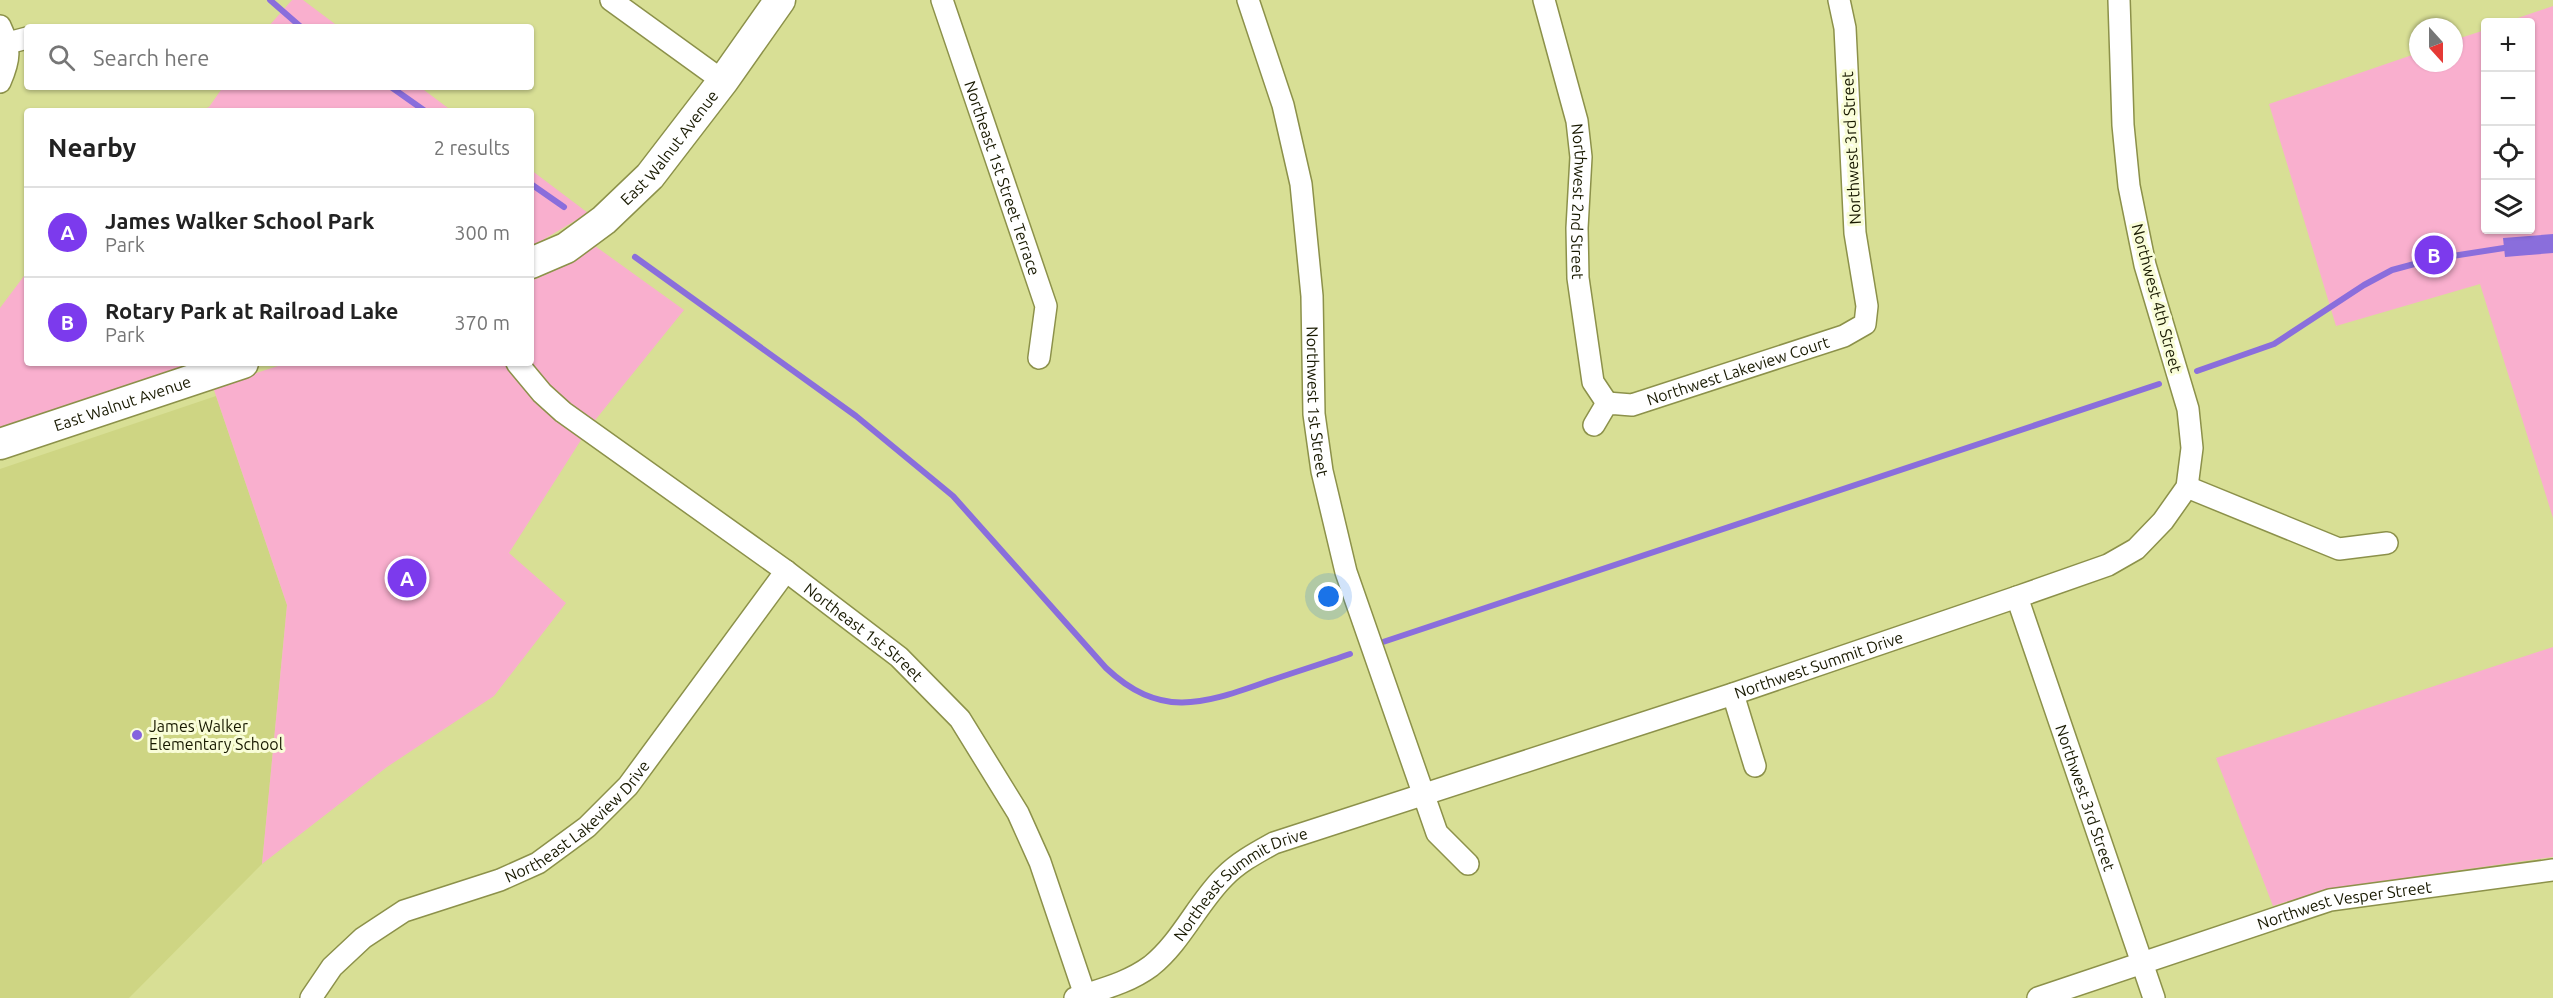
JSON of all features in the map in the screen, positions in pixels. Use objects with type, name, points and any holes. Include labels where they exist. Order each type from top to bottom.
[{"type":"street","points":[[611,0],[723,81]]},
{"type":"street","name":"East Walnut Avenue","points":[[534,262],[566,248],[611,214],[650,176],[723,81],[780,0]]},
{"type":"street","name":"Northeast 1st Street Terrace","points":[[942,0],[1046,306],[1039,358]]},
{"type":"street","name":"Northwest 1st Street","points":[[1248,0],[1283,105],[1300,184],[1312,296],[1314,414],[1322,471],[1346,572],[1437,833],[1468,864]]},
{"type":"street","name":"Northwest 2nd Street","points":[[1544,0],[1577,121],[1581,157],[1577,228],[1578,278],[1593,382],[1607,402]]},
{"type":"street","name":"Northwest 3rd Street","points":[[1839,0],[1845,28],[1855,233],[1865,297]]},
{"type":"street","name":"Northwest 4th Street","points":[[2119,0],[2123,125],[2129,186],[2145,265],[2188,409],[2192,448],[2187,486]]},
{"type":"street","points":[[0,82],[9,62],[12,36]]},
{"type":"street","name":"Northwest Lakeview Court","points":[[1607,402],[1632,405],[1844,336],[1865,324],[1865,297]]},
{"type":"street","name":"East Walnut Avenue","points":[[0,444],[234,366]]},
{"type":"street","name":"Northeast 1st Street","points":[[520,366],[542,393],[563,412],[786,572],[899,657],[960,719],[1018,813],[1040,862],[1082,997]]},
{"type":"street","points":[[1594,425],[1607,402]]},
{"type":"street","points":[[2187,486],[2339,549],[2387,543]]},
{"type":"street","name":"Northwest Summit Drive","points":[[1423,795],[1733,694],[2108,565],[2136,549],[2163,521],[2187,486]]},
{"type":"street","name":"Northeast Lakeview Drive","points":[[311,998],[339,960],[363,938],[404,911],[500,880],[538,862],[587,827],[628,786],[786,572]]},
{"type":"street","name":"Northwest 3rd Street","points":[[2017,597],[2154,998]]},
{"type":"street","points":[[1733,694],[1755,766]]},
{"type":"street","name":"Northeast Summit Drive","points":[[1082,997],[1128,981],[1152,965],[1170,947],[1223,878],[1241,862],[1274,843],[1423,795]]},
{"type":"street","name":"Northwest Vesper Street","points":[[2038,998],[2330,900],[2553,870]]},
{"type":"shaded area","points":[[292,0],[303,0],[335,24],[271,24]]},
{"type":"shaded area","points":[[2553,6],[2553,518],[2480,284],[2336,326],[2269,104],[2409,56],[2409,72],[2463,72],[2463,37],[2481,31],[2481,234],[2535,234],[2535,18],[2518,18]]},
{"type":"shaded area","points":[[221,90],[424,90],[448,108],[206,108]]},
{"type":"shaded area","points":[[534,172],[588,213],[534,245]]},
{"type":"shaded area","points":[[2553,234],[2553,253],[2505,257],[2503,238]]},
{"type":"shaded area","points":[[595,246],[684,310],[588,429],[509,553],[566,603],[494,696],[387,767],[262,864],[287,605],[213,387],[278,366],[534,366],[534,280],[574,262]]},
{"type":"shaded area","points":[[24,276],[24,366],[201,366],[0,431],[0,308]]},
{"type":"shaded area","name":"James Walker Elementary School","points":[[216,396],[287,605],[262,864],[129,998],[0,998],[0,469]]},
{"type":"shaded area","points":[[2553,647],[2553,857],[2328,889],[2273,906],[2216,758]]},
{"type":"waterway","points":[[270,0],[298,24]]},
{"type":"waterway","points":[[395,90],[421,108]]},
{"type":"waterway","points":[[534,186],[564,207]]},
{"type":"waterway","points":[[2197,371],[2274,344],[2364,285],[2392,270],[2433,259],[2504,248]]},
{"type":"waterway","points":[[635,257],[856,416],[953,496],[1106,668],[1125,684],[1144,695],[1163,701],[1200,701],[1241,691],[1350,654]]},
{"type":"waterway","points":[[1383,642],[2159,384]]},
{"type":"place","name":"Rotary Park at Railroad Lake","points":[[2434,255]]},
{"type":"place","name":"James Walker School Park","points":[[407,578]]},
{"type":"place","name":"James Walker Elementary School","points":[[137,735]]}]
